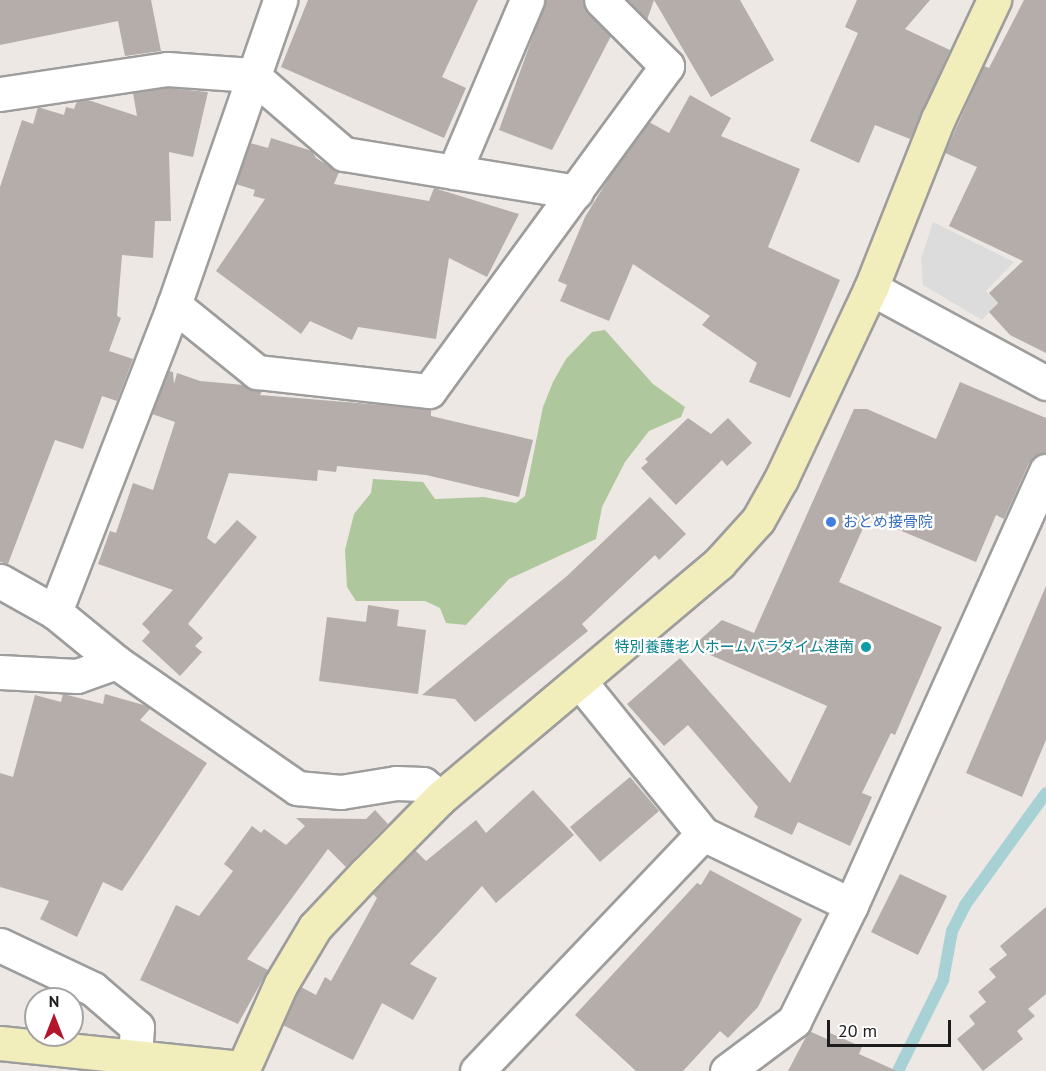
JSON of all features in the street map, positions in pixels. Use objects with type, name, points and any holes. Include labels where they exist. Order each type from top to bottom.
[{"type":"street","points":[[55,612],[174,305],[252,75],[280,0]]},
{"type":"street","points":[[454,172],[527,0]]},
{"type":"street","points":[[174,305],[257,372],[429,391],[667,66],[601,0]]},
{"type":"street","points":[[0,1043],[135,1054],[243,1070],[281,984],[315,927],[440,798],[719,563],[758,520],[871,288],[938,119],[994,0]]},
{"type":"street","points":[[1,96],[167,69],[252,75],[344,154],[576,192]]},
{"type":"street","points":[[871,288],[1046,383]]},
{"type":"street","points":[[727,1071],[794,1021],[851,905],[1046,471]]},
{"type":"street","points":[[0,581],[55,612],[116,662],[297,788],[341,792],[396,783],[423,784],[440,798]]},
{"type":"street","points":[[0,672],[77,676],[116,662]]},
{"type":"street","points":[[580,682],[703,834],[851,905]]},
{"type":"street","points":[[477,1071],[703,834]]},
{"type":"street","points":[[0,945],[93,989],[137,1027],[135,1054]]},
{"type":"green space","points":[[605,330],[653,384],[685,407],[681,417],[649,431],[625,462],[602,507],[596,539],[509,579],[466,625],[446,623],[440,608],[425,601],[356,601],[347,587],[345,550],[354,514],[371,493],[373,479],[423,482],[435,499],[484,497],[516,503],[525,496],[543,407],[553,382],[566,359],[592,332]]},
{"type":"shaded area","points":[[933,222],[1014,262],[986,291],[997,303],[982,320],[923,285],[921,259]]},
{"type":"building","points":[[0,0],[151,0],[161,51],[125,56],[118,21],[0,45]]},
{"type":"building","points":[[308,0],[478,0],[442,77],[466,88],[444,138],[281,67]]},
{"type":"building","points":[[546,0],[583,0],[587,13],[611,36],[552,150],[499,130]]},
{"type":"building","points":[[628,0],[654,0],[647,20]]},
{"type":"building","points":[[654,0],[740,0],[774,60],[711,97]]},
{"type":"building","points":[[857,0],[930,0],[905,29],[950,50],[910,139],[875,125],[859,163],[810,141],[858,33],[845,27]]},
{"type":"building","points":[[1024,0],[1046,0],[1046,353],[1010,335],[989,312],[998,303],[989,293],[1023,261],[949,226],[977,167],[945,153],[984,66],[989,68]]},
{"type":"building","points":[[168,88],[208,92],[193,157],[169,152],[171,221],[155,221],[153,258],[122,255],[117,316],[121,318],[109,351],[133,359],[117,401],[102,396],[83,449],[55,440],[8,564],[0,562],[0,187],[22,120],[33,124],[38,107],[64,115],[66,107],[74,109],[77,101],[88,100],[137,116],[133,93]]},
{"type":"building","points":[[690,95],[731,118],[721,136],[800,169],[768,247],[840,280],[790,398],[749,382],[757,363],[702,325],[710,316],[633,264],[609,321],[560,301],[567,285],[558,281],[585,217],[612,173],[649,122],[669,133]]},
{"type":"building","points":[[271,138],[312,151],[316,158],[339,172],[334,184],[429,201],[434,188],[519,214],[487,277],[449,258],[436,339],[358,327],[352,340],[310,321],[301,334],[216,271],[265,199],[253,196],[255,190],[236,184],[250,143],[268,148]]},
{"type":"building","points":[[169,371],[173,372],[174,384],[177,373],[200,381],[244,385],[262,391],[260,395],[431,409],[431,416],[533,440],[519,497],[426,475],[337,466],[336,472],[318,470],[317,481],[229,473],[207,538],[215,544],[237,520],[257,537],[188,624],[203,638],[195,646],[202,652],[180,676],[142,641],[150,632],[142,624],[173,590],[98,564],[110,531],[116,533],[133,483],[153,490],[175,422],[152,414]]},
{"type":"building","points":[[960,382],[1046,418],[1046,453],[1029,463],[1004,519],[996,515],[976,562],[868,517],[839,582],[942,627],[895,735],[891,733],[862,793],[872,797],[850,846],[798,822],[792,835],[754,817],[758,807],[688,725],[664,746],[627,704],[680,658],[790,783],[827,706],[692,647],[722,620],[754,633],[854,409],[867,409],[936,439]]},
{"type":"building","points":[[688,418],[711,434],[728,418],[752,443],[727,466],[722,460],[676,505],[641,468],[648,462],[645,459]]},
{"type":"building","points":[[650,497],[686,534],[659,560],[655,555],[582,624],[588,631],[475,722],[455,699],[422,695],[567,576]]},
{"type":"building","points":[[1046,586],[1046,740],[1022,797],[966,773]]},
{"type":"building","points":[[368,605],[399,610],[397,626],[426,630],[418,694],[319,681],[327,617],[366,622]]},
{"type":"building","points":[[63,694],[103,704],[105,694],[147,706],[150,709],[140,720],[207,763],[122,891],[103,882],[77,937],[40,919],[49,901],[0,887],[0,773],[13,777],[35,695],[61,702]]},
{"type":"building","points":[[630,777],[659,811],[600,862],[570,827]]},
{"type":"building","points":[[533,790],[574,835],[496,903],[482,886],[410,964],[437,978],[413,1020],[382,1003],[353,1060],[283,1025],[301,987],[316,995],[325,977],[331,981],[377,898],[372,893],[415,850],[426,861],[476,820],[486,833]]},
{"type":"building","points":[[375,810],[388,824],[346,867],[328,849],[247,959],[268,970],[238,1024],[140,980],[176,905],[199,916],[233,871],[224,864],[252,826],[261,833],[264,829],[286,845],[305,826],[296,818],[366,819]]},
{"type":"building","points":[[710,870],[802,919],[758,1007],[728,1038],[720,1031],[683,1071],[636,1071],[575,1015],[697,883],[701,885]]},
{"type":"building","points":[[900,874],[947,896],[918,955],[871,932]]},
{"type":"building","points":[[1046,907],[1046,994],[1028,1009],[1035,1016],[1017,1031],[1023,1039],[983,1071],[957,1039],[975,1024],[969,1016],[986,1002],[978,992],[996,977],[989,969],[1007,955],[1000,946]]},
{"type":"building","points":[[809,1031],[827,1039],[830,1033],[862,1047],[859,1054],[897,1071],[788,1071]]},
{"type":"waterway","points":[[898,1071],[943,980],[952,931],[965,905],[1046,793]]},
{"type":"place","name":"おとめ接骨院","points":[[831,522]]},
{"type":"place","name":"特別養護老人ホームパラダイム港南","points":[[866,647]]}]
